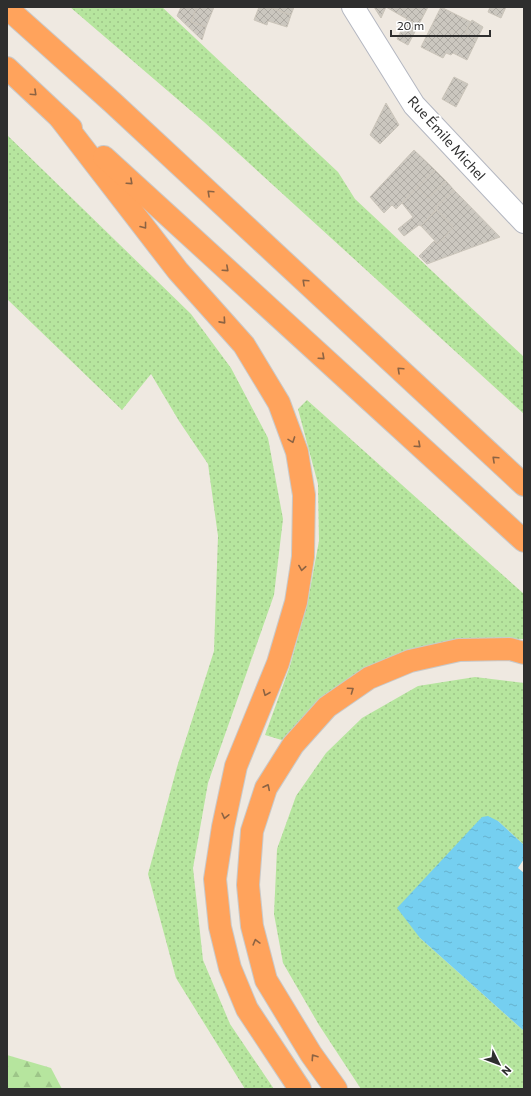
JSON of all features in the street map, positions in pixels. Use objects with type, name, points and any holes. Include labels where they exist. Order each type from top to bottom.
[{"type":"highway","points":[[7,8],[112,102],[524,485]]},
{"type":"highway","points":[[7,68],[524,541]]},
{"type":"highway","points":[[60,118],[178,271],[244,345],[279,403],[297,452],[304,495],[303,557],[296,602],[278,663],[236,766],[222,827],[215,879],[220,927],[230,968],[246,1009],[300,1089]]},
{"type":"highway","points":[[336,1089],[311,1054],[266,980],[252,926],[248,885],[252,830],[266,788],[293,746],[327,707],[369,678],[410,661],[459,650],[510,649],[524,653]]},
{"type":"street","name":"Rue Émile Michel","points":[[353,7],[414,105],[524,222]]},
{"type":"green space","points":[[70,7],[162,7],[338,172],[355,199],[524,357],[524,414],[204,122]]},
{"type":"green space","points":[[7,135],[191,314],[231,368],[268,438],[283,519],[274,595],[208,783],[193,868],[203,960],[230,1024],[274,1089],[245,1089],[176,978],[148,874],[177,767],[214,651],[218,536],[208,464],[179,421],[151,374],[122,410],[7,299]]},
{"type":"green space","points":[[307,400],[524,594],[524,639],[476,638],[426,646],[375,664],[332,691],[285,741],[265,735],[290,666],[308,600],[319,541],[318,484],[298,409]]},
{"type":"green space","points":[[475,677],[524,683],[524,845],[498,821],[420,938],[524,1031],[524,1089],[361,1089],[319,1025],[283,963],[274,914],[277,849],[296,796],[326,753],[362,718],[418,686]]},
{"type":"green space","points":[[7,1055],[51,1068],[62,1089],[7,1089]]},
{"type":"water","points":[[488,816],[498,821],[524,845],[524,859],[518,868],[524,873],[524,1031],[420,938],[397,908],[482,817]]},
{"type":"building","points":[[181,7],[197,7],[191,22],[206,27],[202,40],[177,16]]},
{"type":"building","points":[[197,7],[214,7],[206,27],[191,22]]},
{"type":"building","points":[[259,7],[269,7],[291,15],[287,27],[268,21],[267,25],[254,20]]},
{"type":"building","points":[[269,7],[294,7],[291,15]]},
{"type":"building","points":[[374,7],[386,7],[381,18]]},
{"type":"building","points":[[386,7],[428,7],[408,45],[397,39],[407,19]]},
{"type":"building","points":[[441,7],[471,22],[465,33],[477,39],[467,60],[453,53],[451,55],[446,53],[443,58],[421,47]]},
{"type":"building","points":[[490,7],[506,7],[501,18],[488,12]]},
{"type":"building","points":[[472,20],[483,27],[477,39],[465,33]]},
{"type":"building","points":[[454,77],[468,84],[456,107],[442,99]]},
{"type":"building","points":[[386,103],[399,125],[380,144],[370,135]]},
{"type":"building","points":[[414,150],[435,170],[396,209],[392,205],[384,213],[370,197]]},
{"type":"building","points":[[435,170],[446,181],[428,198],[417,187]]},
{"type":"building","points":[[446,181],[454,190],[421,226],[419,225],[404,236],[398,229],[413,217],[402,203],[417,187],[428,198]]},
{"type":"building","points":[[454,190],[500,237],[427,264],[419,256],[434,241],[438,244],[453,227],[435,208]]},
{"type":"building","points":[[437,210],[453,227],[438,244],[421,226]]}]
